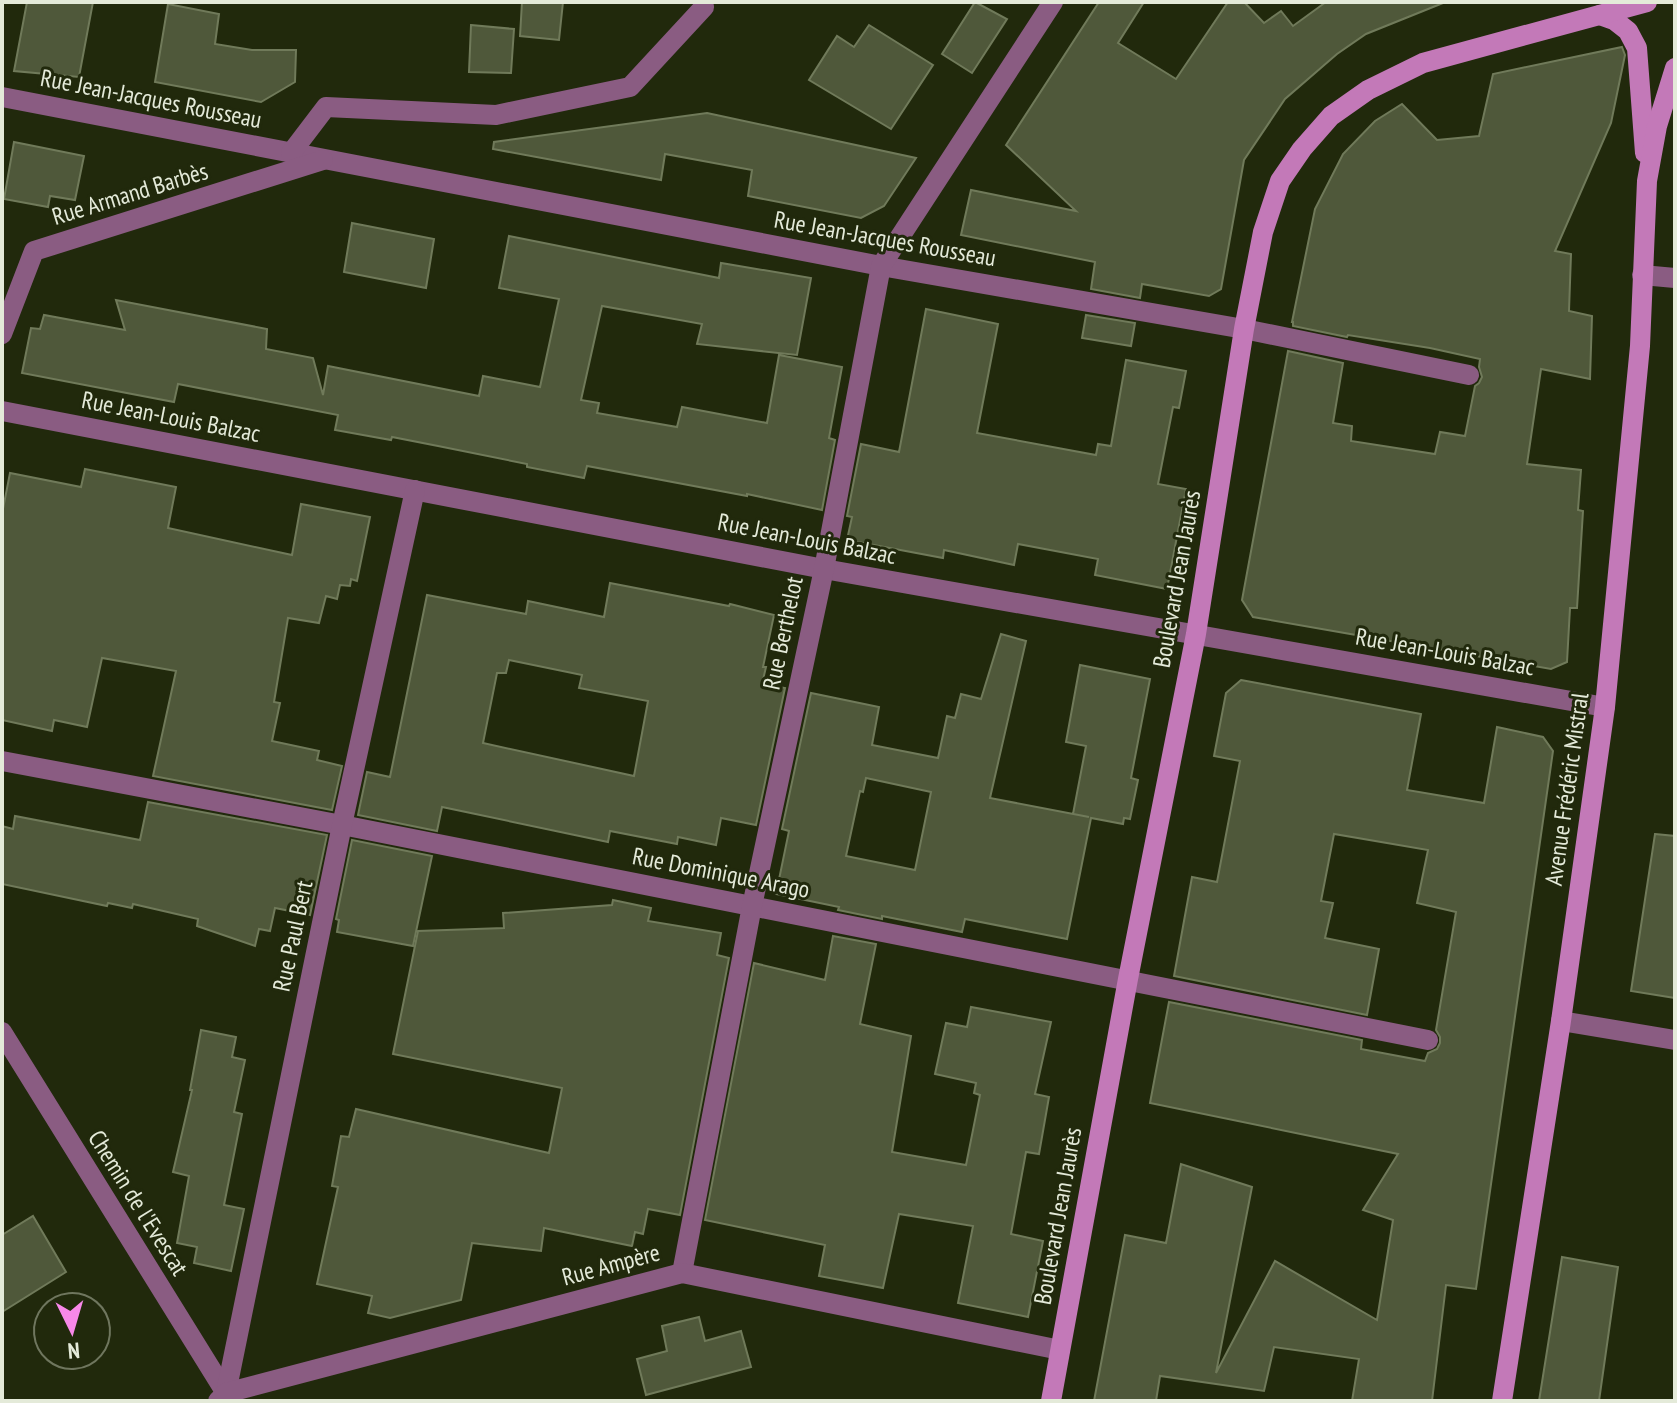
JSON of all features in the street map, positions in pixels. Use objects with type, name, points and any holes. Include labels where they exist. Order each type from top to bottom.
[{"type":"main road","name":"Boulevard Jean Jaurès","points":[[1051,1401],[1128,979],[1196,634],[1244,329],[1263,232],[1280,181],[1302,149],[1331,116],[1368,90],[1423,63],[1647,2]]},
{"type":"main road","name":"Avenue Frédéric Mistral","points":[[1600,15],[1614,20],[1628,31],[1637,48],[1647,181]]},
{"type":"main road","name":"Avenue Frédéric Mistral","points":[[1502,1401],[1561,1021],[1605,707],[1640,346],[1647,181],[1657,126],[1675,68]]},
{"type":"street","points":[[291,153],[326,107],[496,115],[630,87],[704,7],[703,2]]},
{"type":"street","name":"Rue Berthelot","points":[[682,1273],[752,906],[824,569],[881,266],[1053,2]]},
{"type":"street","name":"Rue Jean-Jacques Rousseau","points":[[2,97],[881,266],[1244,329],[1469,375]]},
{"type":"street","name":"Rue Armand Barbès","points":[[2,334],[34,251],[327,159]]},
{"type":"street","points":[[1642,275],[1675,278]]},
{"type":"street","name":"Rue Jean-Louis Balzac","points":[[2,411],[824,569],[1605,707]]},
{"type":"street","name":"Rue Paul Bert","points":[[225,1398],[342,825],[415,490]]},
{"type":"street","name":"Rue Dominique Arago","points":[[2,761],[342,825],[1428,1040]]},
{"type":"street","points":[[1561,1021],[1675,1040]]},
{"type":"street","name":"Chemin de l'Evescat","points":[[2,1032],[225,1398]]},
{"type":"street","name":"Rue Ampère","points":[[225,1398],[682,1273],[1060,1350]]},
{"type":"building","points":[[27,2],[93,2],[79,77],[14,71]]},
{"type":"building","points":[[522,2],[563,2],[559,40],[520,36]]},
{"type":"building","points":[[975,2],[1007,19],[972,73],[942,54]]},
{"type":"building","points":[[1099,2],[1144,2],[1118,43],[1176,79],[1228,2],[1244,2],[1264,23],[1281,11],[1293,26],[1326,2],[1443,3],[1366,34],[1337,54],[1285,99],[1244,160],[1221,289],[1209,296],[1142,284],[1140,298],[1091,289],[1095,262],[961,235],[971,190],[1076,211],[1006,145]]},
{"type":"building","points":[[168,4],[219,14],[215,44],[252,50],[296,50],[295,82],[261,102],[155,82]]},
{"type":"building","points":[[471,25],[514,29],[511,73],[469,72]]},
{"type":"building","points":[[869,25],[933,65],[891,129],[809,80],[837,36],[854,47]]},
{"type":"building","points":[[1622,47],[1625,55],[1611,123],[1555,251],[1571,254],[1569,311],[1592,316],[1590,379],[1541,369],[1527,464],[1581,470],[1578,510],[1583,511],[1577,608],[1570,608],[1567,662],[1551,669],[1253,617],[1242,600],[1288,351],[1343,363],[1333,423],[1352,426],[1351,441],[1435,454],[1440,432],[1465,436],[1475,386],[1482,377],[1480,359],[1293,326],[1315,209],[1343,154],[1375,121],[1402,104],[1437,140],[1479,136],[1493,74]]},
{"type":"building","points":[[707,113],[916,158],[884,206],[861,218],[748,196],[752,170],[665,154],[661,180],[493,149],[494,142]]},
{"type":"building","points":[[14,142],[84,156],[75,200],[50,196],[48,207],[4,199]]},
{"type":"building","points":[[352,223],[434,239],[426,288],[344,272]]},
{"type":"building","points":[[509,236],[719,278],[721,263],[811,278],[797,355],[697,344],[702,324],[602,306],[581,400],[599,403],[597,413],[677,427],[682,407],[767,423],[779,355],[842,367],[829,438],[835,440],[822,510],[587,466],[584,478],[392,437],[391,440],[335,430],[338,415],[178,384],[174,402],[22,373],[31,328],[40,329],[44,315],[125,330],[116,300],[267,329],[266,349],[313,358],[323,395],[328,366],[479,396],[483,376],[540,387],[559,299],[499,288]]},
{"type":"building","points":[[926,309],[998,324],[977,433],[1096,455],[1098,444],[1111,446],[1126,360],[1186,371],[1179,408],[1173,407],[1158,484],[1186,489],[1167,589],[1095,575],[1098,559],[1018,544],[1014,565],[944,550],[943,558],[847,540],[852,517],[847,516],[861,444],[899,452]]},
{"type":"building","points":[[1086,315],[1135,323],[1131,346],[1082,338]]},
{"type":"building","points":[[85,469],[176,487],[168,528],[292,555],[301,504],[370,517],[357,581],[351,579],[350,586],[340,585],[337,599],[326,596],[319,623],[288,618],[274,702],[280,703],[272,741],[319,751],[317,760],[342,766],[332,810],[153,776],[176,671],[102,658],[87,727],[54,720],[52,731],[2,720],[2,514],[10,473],[81,487]]},
{"type":"building","points":[[610,583],[774,615],[762,684],[785,688],[756,825],[721,818],[716,845],[678,837],[677,844],[610,831],[608,842],[442,807],[437,831],[358,815],[367,772],[390,777],[427,595],[526,614],[528,601],[604,617]],"holes":[[[509,660],[582,675],[579,688],[648,701],[634,776],[483,743],[497,673],[506,673]]]},
{"type":"building","points":[[1001,634],[1026,641],[990,798],[1073,814],[1086,746],[1066,742],[1080,665],[1150,679],[1131,778],[1138,780],[1130,819],[1124,818],[1123,824],[1091,818],[1067,939],[965,919],[962,932],[882,916],[882,919],[776,894],[789,831],[782,829],[811,693],[879,707],[872,745],[938,758],[947,716],[955,718],[961,694],[981,699]],"holes":[[[866,778],[931,792],[915,870],[846,856],[860,791],[863,792]]]},
{"type":"building","points":[[1241,680],[1421,714],[1407,790],[1484,803],[1497,727],[1543,737],[1553,751],[1476,1289],[1446,1285],[1432,1401],[1352,1401],[1359,1359],[1274,1347],[1264,1391],[1160,1376],[1156,1401],[1094,1401],[1125,1235],[1166,1243],[1181,1164],[1252,1187],[1216,1373],[1275,1261],[1377,1320],[1393,1220],[1363,1210],[1398,1154],[1150,1103],[1169,1002],[1362,1040],[1361,1049],[1425,1061],[1428,1053],[1437,1049],[1440,1043],[1436,1030],[1456,912],[1417,903],[1428,850],[1334,834],[1321,901],[1333,903],[1325,938],[1379,949],[1367,1015],[1174,976],[1192,877],[1217,882],[1240,761],[1214,756],[1226,693]]},
{"type":"building","points":[[148,802],[327,835],[310,915],[275,908],[270,931],[259,929],[255,946],[197,926],[198,919],[133,904],[132,908],[108,903],[107,906],[2,884],[2,826],[13,829],[15,816],[140,840]]},
{"type":"building","points":[[1655,834],[1675,836],[1675,998],[1631,991]]},
{"type":"building","points":[[352,840],[432,856],[413,946],[337,932],[339,920],[336,919]]},
{"type":"building","points":[[613,900],[651,908],[648,921],[721,933],[717,955],[729,958],[680,1215],[648,1209],[643,1234],[635,1232],[632,1246],[544,1228],[541,1251],[472,1243],[461,1300],[390,1318],[368,1313],[372,1296],[317,1284],[338,1187],[332,1186],[341,1136],[349,1137],[356,1109],[549,1153],[562,1088],[393,1054],[418,931],[504,928],[503,913],[612,905]]},
{"type":"building","points":[[833,936],[876,944],[860,1024],[911,1036],[892,1152],[966,1165],[980,1095],[974,1093],[976,1083],[935,1074],[946,1023],[967,1027],[971,1007],[1051,1022],[1035,1094],[1049,1097],[1039,1154],[1026,1152],[1011,1234],[1043,1241],[1028,1317],[958,1303],[973,1226],[899,1214],[883,1288],[819,1276],[825,1245],[705,1220],[754,963],[825,980]]},
{"type":"building","points":[[201,1030],[236,1037],[232,1057],[245,1060],[234,1112],[242,1114],[224,1205],[244,1209],[231,1271],[194,1263],[197,1247],[177,1243],[189,1176],[173,1172],[192,1090]]},
{"type":"building","points":[[33,1216],[66,1272],[2,1312],[2,1235]]},
{"type":"building","points":[[1562,1257],[1618,1267],[1599,1401],[1539,1401]]},
{"type":"building","points":[[699,1317],[705,1341],[741,1331],[751,1367],[646,1395],[637,1359],[667,1351],[662,1326]]}]
